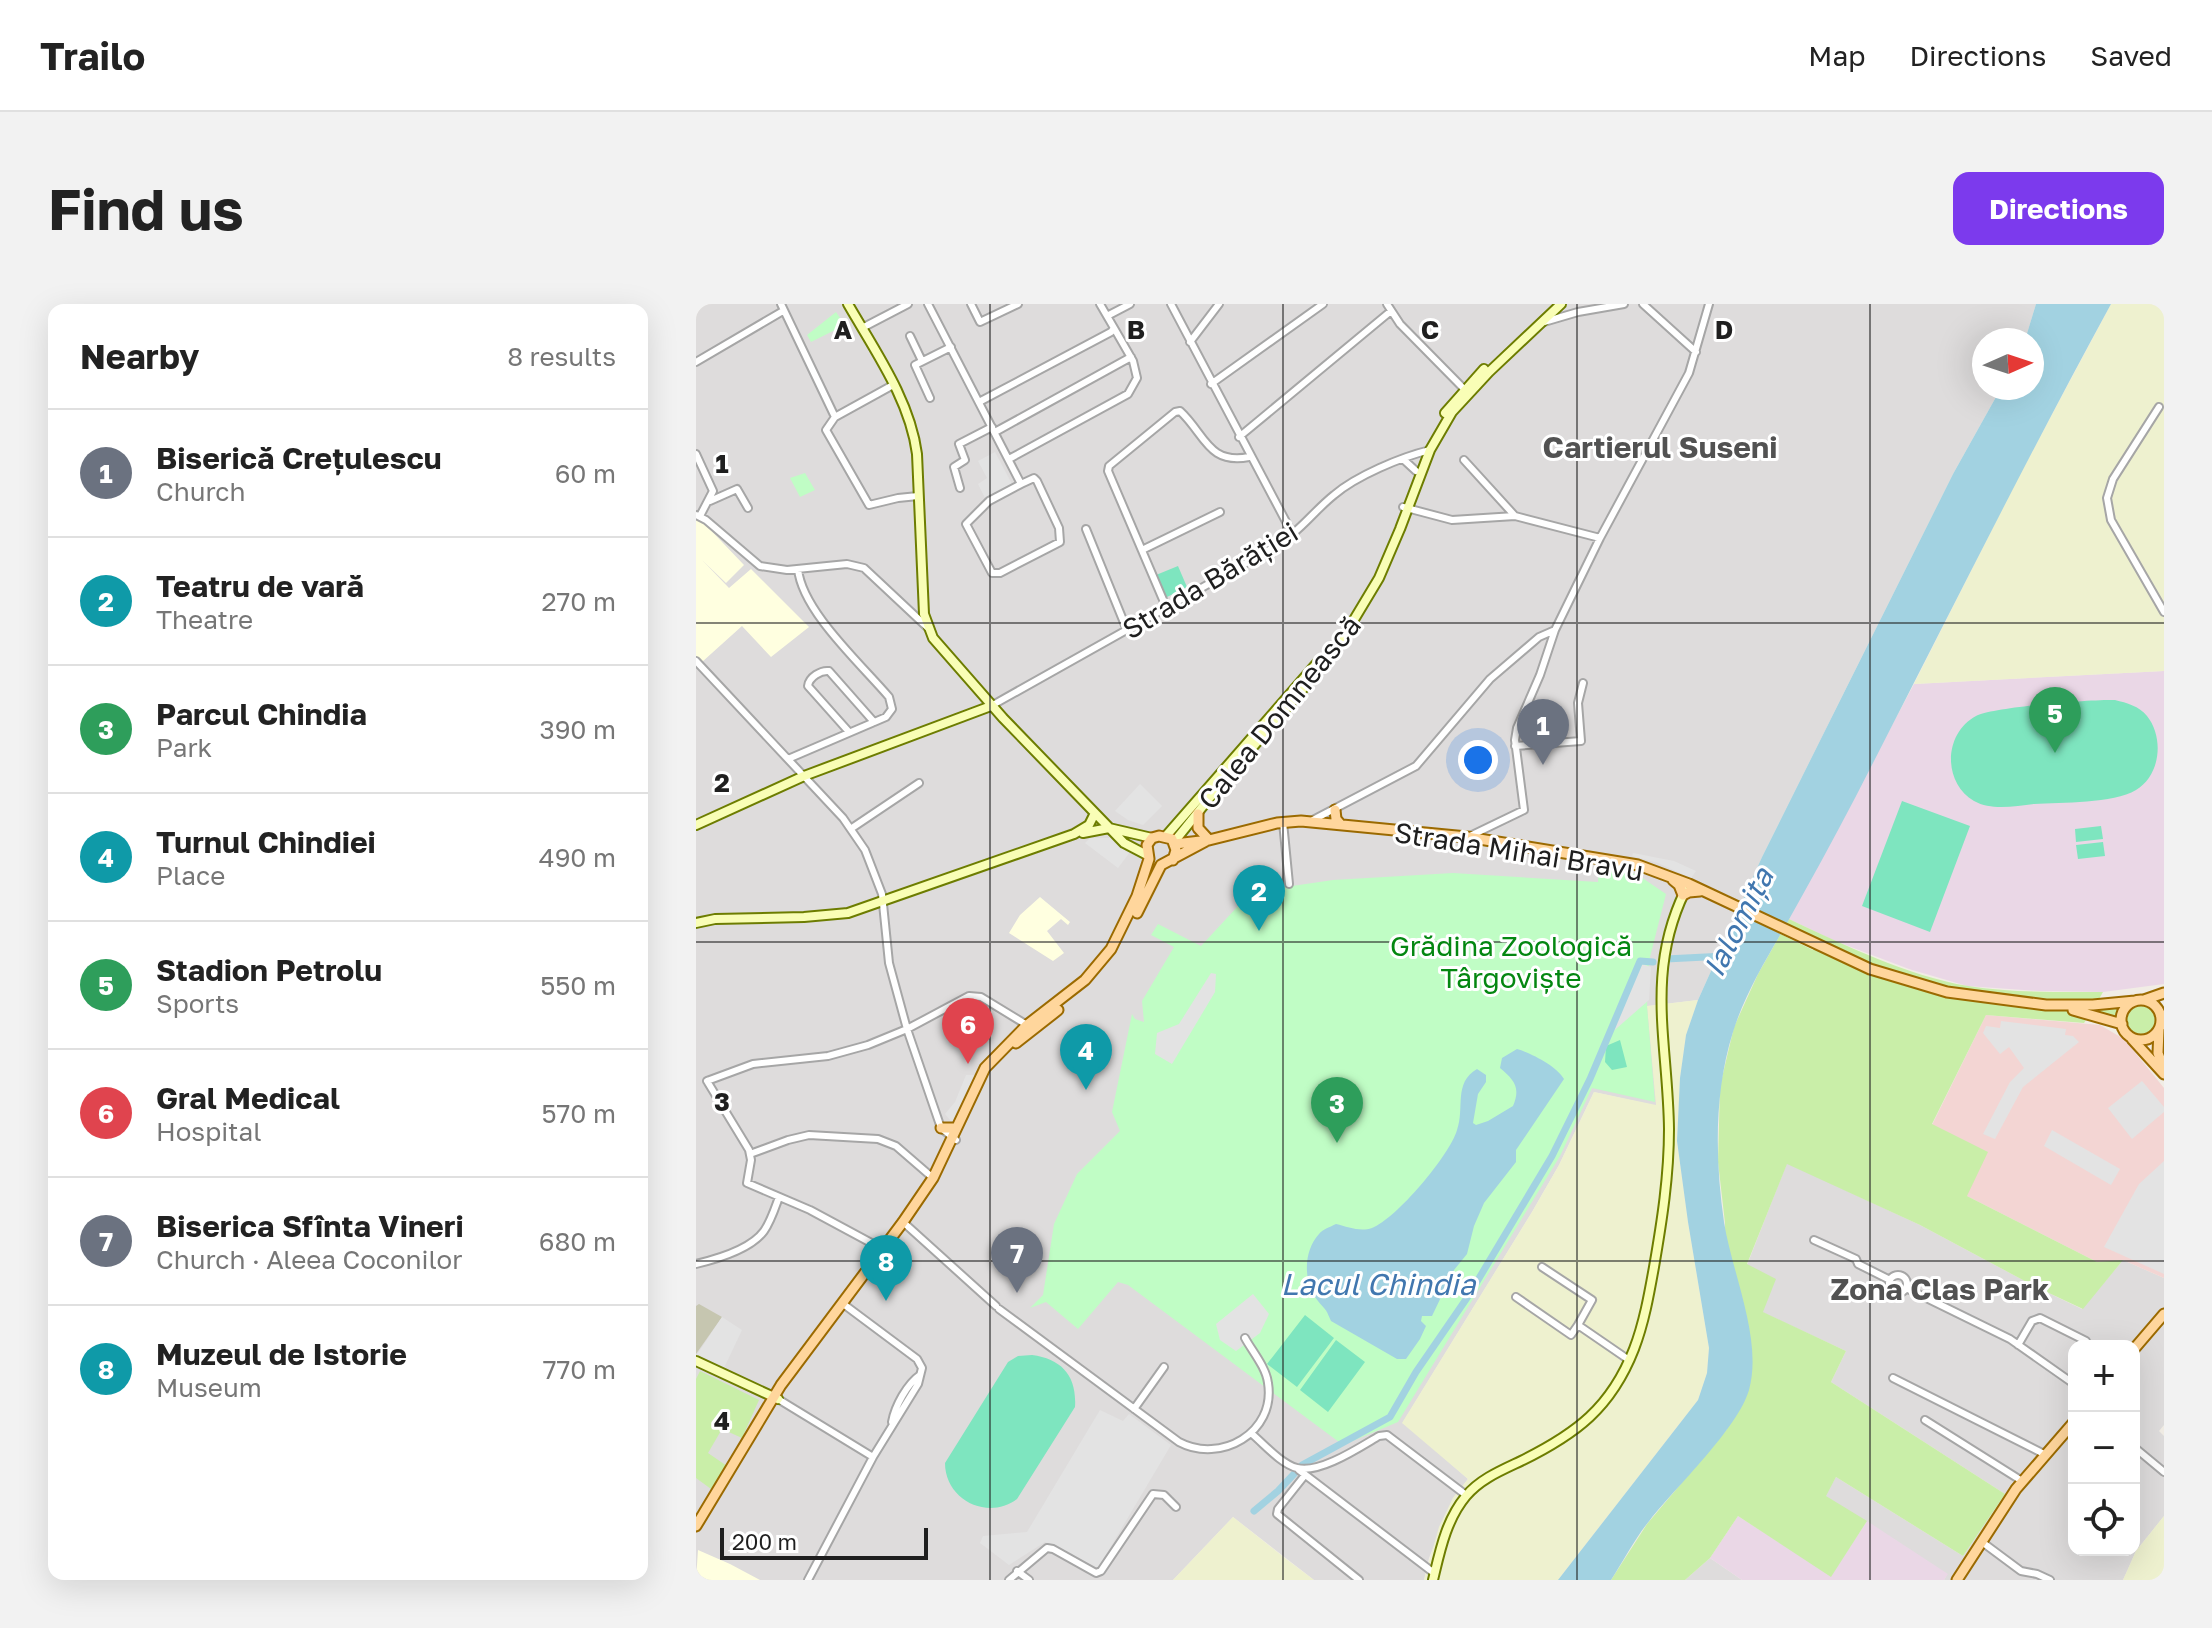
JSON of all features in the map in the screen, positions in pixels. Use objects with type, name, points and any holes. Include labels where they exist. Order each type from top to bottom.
[{"type":"main road","points":[[848,304],[893,385],[914,431],[927,627],[939,646],[991,706],[1109,828],[1129,846],[1161,865]]},
{"type":"main road","name":"Calea Domnească","points":[[1466,392],[1541,324],[1556,305]]},
{"type":"main road","name":"Calea Domnească","points":[[1172,841],[1193,812],[1321,668],[1346,633],[1379,578],[1427,450],[1466,392],[1556,305]]},
{"type":"main road","points":[[1406,508],[1416,471],[1427,450]]},
{"type":"main road","points":[[696,825],[804,776],[991,706]]},
{"type":"main road","points":[[1335,810],[1336,819],[1341,825]]},
{"type":"main road","points":[[1193,812],[1198,828],[1209,840]]},
{"type":"main road","points":[[1074,834],[1089,825],[1095,813]]},
{"type":"main road","name":"Strada Mihai Bravu","points":[[1209,840],[1283,822],[1319,821],[1467,837],[1605,859],[1664,874],[1689,884],[1870,969],[1917,985],[2046,1005],[2122,1024]]},
{"type":"main road","points":[[696,923],[715,919],[835,915],[1074,834],[1109,828],[1172,841],[1209,840]]},
{"type":"main road","points":[[906,1224],[989,1072],[1030,1027],[1092,974],[1111,949],[1127,922],[1148,857],[1147,845],[1152,838]]},
{"type":"main road","points":[[696,1526],[765,1411],[937,1181],[981,1074],[1014,1038],[1088,985],[1105,968],[1122,943],[1161,865],[1209,840]]},
{"type":"main road","points":[[1172,841],[1173,860]]},
{"type":"main road","points":[[1664,874],[1679,885],[1683,895]]},
{"type":"main road","points":[[1433,1576],[1449,1525],[1466,1495],[1484,1480],[1578,1429],[1609,1397],[1629,1360],[1647,1303],[1668,1179],[1669,1128],[1661,977],[1668,934],[1689,884]]},
{"type":"main road","points":[[1683,895],[1703,891]]},
{"type":"main road","name":"Strada Mihai Bravu","points":[[2046,1005],[2093,1005],[2139,1000],[2164,993]]},
{"type":"main road","points":[[2139,1000],[2158,1010],[2161,1022],[2158,1053],[2164,1072],[2122,1024],[2125,1007],[2139,1000]]},
{"type":"main road","points":[[2130,1036],[2147,1038],[2161,1022]]},
{"type":"main road","points":[[941,1128],[955,1135]]},
{"type":"main road","points":[[2140,1342],[2164,1314]]},
{"type":"main road","points":[[696,1361],[776,1398]]},
{"type":"main road","points":[[756,1388],[765,1411]]},
{"type":"main road","points":[[696,1536],[776,1398]]},
{"type":"main road","points":[[1957,1580],[2022,1481],[2068,1429]]},
{"type":"street","points":[[862,328],[898,306],[908,304]]},
{"type":"street","points":[[928,304],[1020,484]]},
{"type":"street","points":[[971,304],[980,322],[1018,304]]},
{"type":"street","points":[[1009,459],[1128,394],[1137,378],[1131,357],[1100,304]]},
{"type":"street","points":[[1107,316],[1130,304]]},
{"type":"street","points":[[1171,304],[1249,457],[1293,535]]},
{"type":"street","points":[[1190,342],[1219,304]]},
{"type":"street","points":[[1211,384],[1323,304]]},
{"type":"street","points":[[1572,304],[1578,312]]},
{"type":"street","points":[[1541,324],[1578,312],[1624,304]]},
{"type":"street","points":[[1643,304],[1696,352]]},
{"type":"street","points":[[1467,837],[1524,810],[1515,746],[1517,728],[1555,630],[1600,538],[1689,373],[1709,304]]},
{"type":"street","points":[[1556,305],[1565,316]]},
{"type":"street","points":[[696,362],[782,308],[835,417]]},
{"type":"street","points":[[1239,437],[1389,308],[1466,392]]},
{"type":"street","points":[[979,402],[1114,328]]},
{"type":"street","points":[[910,336],[922,361]]},
{"type":"street","points":[[930,398],[915,365],[951,347]]},
{"type":"street","points":[[960,488],[954,467],[965,460],[959,444],[993,430],[1131,357]]},
{"type":"street","points":[[893,385],[835,417],[826,430],[869,505],[918,496]]},
{"type":"street","points":[[2159,407],[2113,479],[2107,498],[2111,520],[2164,612]]},
{"type":"street","points":[[1167,609],[1108,471],[1109,466],[1180,411],[1216,454],[1232,458],[1249,457]]},
{"type":"street","name":"Strada Bărăției","points":[[991,706],[1293,535],[1339,491],[1427,450]]},
{"type":"street","points":[[696,454],[713,486],[710,501],[698,516],[760,566],[798,569],[835,564],[864,568],[927,627]]},
{"type":"street","points":[[1403,459],[1416,471]]},
{"type":"street","points":[[1464,460],[1515,516]]},
{"type":"street","points":[[1034,478],[1037,481],[1059,528],[1060,542],[1000,573],[992,573],[966,524],[989,501],[1020,484],[1034,478]]},
{"type":"street","points":[[710,501],[737,489],[748,508]]},
{"type":"street","points":[[1406,508],[1452,520],[1515,516],[1600,538]]},
{"type":"street","points":[[1142,550],[1220,512]]},
{"type":"street","points":[[1086,529],[1127,630]]},
{"type":"street","points":[[788,759],[874,722],[892,709],[889,697],[809,605],[800,585],[798,569]]},
{"type":"street","points":[[1319,821],[1416,766],[1490,679],[1539,637],[1555,630]]},
{"type":"street","points":[[696,661],[852,828],[871,862],[883,901],[889,963],[907,1029],[941,1128]]},
{"type":"street","points":[[849,732],[810,689],[808,683],[820,672],[829,671],[874,722]]},
{"type":"street","points":[[1515,746],[1581,741],[1578,703],[1583,683]]},
{"type":"street","points":[[852,828],[919,783]]},
{"type":"street","points":[[1283,822],[1289,884]]},
{"type":"street","points":[[698,1080],[707,1081],[763,1062],[840,1053],[907,1029],[975,995],[1030,1027]]},
{"type":"street","points":[[1014,1038],[1016,1018]]},
{"type":"street","points":[[707,1081],[750,1154],[747,1183],[810,1210],[886,1250]]},
{"type":"street","points":[[750,1154],[809,1135],[878,1139],[896,1146],[933,1178]]},
{"type":"street","points":[[696,1264],[743,1246],[761,1235],[779,1197]]},
{"type":"street","points":[[906,1224],[997,1308],[1179,1442],[1195,1449],[1243,1442],[1252,1434],[1266,1403],[1268,1382],[1245,1338]]},
{"type":"street","points":[[1814,1240],[1856,1259],[1858,1264],[1890,1280]]},
{"type":"street","points":[[1516,1297],[1571,1335],[1592,1300],[1542,1267]]},
{"type":"street","points":[[1902,1275],[1907,1282],[1906,1288],[1895,1292],[1890,1288],[1890,1280],[1902,1275]]},
{"type":"street","points":[[1906,1288],[2018,1345],[2068,1380]]},
{"type":"street","points":[[808,1580],[873,1457],[918,1384],[922,1368],[920,1362],[844,1305]]},
{"type":"street","points":[[2018,1345],[2032,1321],[2040,1318],[2084,1340]]},
{"type":"street","points":[[1578,1325],[1629,1360]]},
{"type":"street","points":[[1134,1409],[1164,1367]]},
{"type":"street","points":[[1893,1378],[2046,1455]]},
{"type":"street","points":[[776,1398],[873,1457]]},
{"type":"street","points":[[1925,1420],[2022,1481]]},
{"type":"street","points":[[1252,1434],[1433,1576]]},
{"type":"street","points":[[1296,1468],[1328,1463],[1379,1436],[1387,1435],[1466,1495]]},
{"type":"street","points":[[2140,1452],[2164,1472]]},
{"type":"street","points":[[1305,1475],[1277,1514],[1359,1580]]},
{"type":"street","points":[[1009,1580],[1043,1550],[1050,1548],[1096,1573],[1101,1571],[1153,1494],[1164,1495],[1176,1507]]},
{"type":"street","points":[[1982,1542],[2021,1571],[2050,1580]]},
{"type":"street","points":[[1017,1571],[1029,1580]]},
{"type":"shaded area","points":[[696,304],[2036,304],[2029,328],[1972,328],[1972,400],[1994,400],[1953,474],[1762,857],[1698,1000],[1648,1006],[1657,1106],[1594,1092],[1559,1165],[1532,1212],[1403,1422],[1468,1479],[1453,1498],[1429,1558],[1424,1580],[1314,1580],[1233,1517],[1173,1580],[696,1580]]},
{"type":"shaded area","points":[[2111,304],[2164,304],[2164,671],[1914,684],[2017,480]]},
{"type":"shaded area","points":[[995,452],[1012,484],[985,498],[978,484],[987,478],[978,461]]},
{"type":"shaded area","points":[[696,519],[701,520],[744,565],[726,583],[702,560],[729,588],[751,569],[809,627],[771,657],[742,626],[702,662],[696,656]]},
{"type":"shaded area","points":[[2164,671],[2164,984],[2103,992],[1967,986],[1909,969],[1835,941],[1789,919],[1914,684]]},
{"type":"shaded area","points":[[1140,784],[1162,806],[1143,825],[1115,811]]},
{"type":"shaded area","points":[[1090,838],[1113,838],[1130,852],[1118,868],[1085,843]]},
{"type":"shaded area","points":[[1633,853],[1674,861],[1696,871],[1691,878],[1658,863],[1632,856]]},
{"type":"shaded area","points":[[1040,897],[1070,922],[1068,925],[1061,919],[1047,931],[1064,953],[1053,961],[1009,933],[1020,915]]},
{"type":"shaded area","points":[[1642,964],[1651,967],[1649,1000],[1609,1035]]},
{"type":"shaded area","points":[[1211,973],[1216,974],[1215,992],[1172,1064],[1155,1054],[1157,1033],[1179,1024]]},
{"type":"shaded area","points":[[1698,1000],[1686,1035],[1677,1141],[1709,1348],[1707,1373],[1698,1400],[1558,1580],[1424,1580],[1439,1527],[1453,1498],[1468,1479],[1402,1423],[1532,1212],[1559,1165],[1594,1092],[1656,1105],[1647,1006]]},
{"type":"shaded area","points":[[1986,1015],[2100,1025],[2124,1039],[2164,1088],[2164,1278],[2123,1260],[2097,1262],[1967,1196],[1932,1125]]},
{"type":"shaded area","points":[[2001,1021],[2066,1029],[2065,1035],[2073,1036],[2079,1042],[2023,1087],[1995,1139],[1983,1134],[2010,1082],[2024,1068],[2009,1047],[2000,1054],[1983,1033],[1986,1026],[2000,1028]]},
{"type":"shaded area","points":[[966,1075],[978,1075],[955,1126],[945,1114],[955,1102]]},
{"type":"shaded area","points":[[2142,1081],[2164,1107],[2164,1112],[2132,1139],[2108,1108]]},
{"type":"shaded area","points":[[2052,1130],[2120,1169],[2111,1185],[2044,1146]]},
{"type":"shaded area","points":[[2164,1161],[2164,1274],[2104,1247],[2139,1184]]},
{"type":"shaded area","points":[[1787,1163],[1920,1225],[2082,1309],[2123,1260],[2164,1278],[2164,1425],[2159,1431],[2164,1436],[2164,1516],[2140,1546],[2140,1340],[2068,1340],[2068,1556],[2134,1556],[2123,1580],[1944,1580],[1947,1574],[1825,1496],[1836,1477],[1963,1556],[2005,1494],[1831,1382],[1846,1351],[1762,1312],[1747,1265]]},
{"type":"shaded area","points":[[1253,1294],[1269,1314],[1260,1333],[1236,1351],[1220,1340],[1216,1324]]},
{"type":"shaded area","points":[[699,1304],[722,1317],[696,1354],[696,1306]]},
{"type":"shaded area","points":[[722,1317],[742,1330],[724,1368],[696,1356]]},
{"type":"shaded area","points":[[1100,1410],[1123,1421],[1129,1414],[1171,1445],[1098,1568],[1045,1542],[1009,1565],[980,1543],[983,1536],[1027,1532]]},
{"type":"shaded area","points":[[1738,1516],[1831,1576],[1867,1521],[1948,1574],[1944,1580],[1742,1580],[1710,1558]]},
{"type":"shaded area","points":[[2164,1516],[2164,1580],[2123,1580],[2134,1556],[2140,1556],[2140,1546]]},
{"type":"shaded area","points":[[1233,1517],[1286,1559],[1314,1580],[1173,1580]]},
{"type":"shaded area","points":[[698,1550],[730,1564],[760,1580],[696,1580]]},
{"type":"shaded area","points":[[1710,1558],[1742,1580],[1685,1580]]},
{"type":"green space","points":[[836,312],[845,325],[811,342],[807,335]]},
{"type":"green space","points":[[805,473],[815,490],[800,497],[790,478]]},
{"type":"green space","points":[[1178,566],[1187,587],[1165,598],[1156,575]]},
{"type":"green space","points":[[2115,700],[2144,713],[2156,734],[2155,766],[2151,775],[2136,790],[2101,800],[1996,807],[1974,801],[1956,782],[1951,758],[1953,745],[1965,724],[1976,716],[2021,707]]},
{"type":"green space","points":[[1902,801],[1970,826],[1930,932],[1862,906]]},
{"type":"green space","points":[[2101,826],[2103,839],[2076,842],[2075,829]]},
{"type":"green space","points":[[2103,842],[2105,856],[2078,859],[2076,845]]},
{"type":"green space","name":"Grădina Zoologică Târgoviște","points":[[1599,864],[1638,875],[1666,894],[1649,961],[1647,1006],[1655,1102],[1592,1088],[1560,1156],[1398,1422],[1343,1445],[1128,1285],[1118,1282],[1078,1329],[1046,1302],[1030,1308],[1043,1295],[1054,1224],[1077,1174],[1120,1131],[1112,1112],[1132,1014],[1135,1019],[1144,1022],[1142,1001],[1174,947],[1151,935],[1158,924],[1201,946],[1251,892],[1333,880],[1453,873],[1598,882]]},
{"type":"green space","points":[[1789,919],[1922,975],[2001,990],[2103,992],[2095,1006],[2118,1006],[2115,1020],[2091,1012],[2084,1023],[1986,1015],[1932,1124],[1988,1152],[1967,1196],[2097,1262],[2123,1260],[2083,1309],[1920,1225],[1787,1164],[1747,1264],[1776,1279],[1763,1312],[1846,1351],[1831,1382],[2005,1494],[1963,1556],[1836,1477],[1826,1496],[1867,1521],[1831,1577],[1738,1516],[1710,1558],[1685,1580],[1611,1580],[1647,1524],[1727,1429],[1725,1223],[1718,1162],[1720,1086],[1734,1027],[1758,974]]},
{"type":"green space","points":[[2141,1006],[2151,1010],[2155,1020],[2151,1030],[2141,1034],[2131,1030],[2127,1020],[2131,1010]]},
{"type":"green space","points":[[1620,1040],[1627,1067],[1612,1070],[1605,1062],[1606,1046]]},
{"type":"green space","points":[[1305,1315],[1334,1338],[1297,1387],[1267,1364]]},
{"type":"green space","points":[[1336,1340],[1365,1362],[1328,1412],[1300,1390]]},
{"type":"green space","points":[[1032,1355],[1052,1360],[1066,1371],[1073,1386],[1075,1407],[1017,1499],[994,1508],[970,1503],[952,1487],[945,1463],[1008,1362],[1018,1356]]},
{"type":"green space","points":[[700,1371],[759,1400],[742,1438],[722,1429],[708,1453],[727,1466],[711,1489],[696,1478],[696,1379]]},
{"type":"water","name":"Ialomița","points":[[2036,304],[2111,304],[2013,488],[1847,814],[1757,976],[1738,1018],[1727,1055],[1719,1102],[1719,1175],[1724,1222],[1749,1328],[1752,1371],[1749,1390],[1733,1422],[1661,1506],[1611,1580],[1558,1580],[1698,1400],[1707,1373],[1709,1348],[1677,1141],[1686,1035],[1698,1000],[1762,857],[1953,474],[1994,400],[2044,400],[2044,328],[2029,328]]},
{"type":"water","name":"Lacul Chindia","points":[[1517,1049],[1550,1065],[1564,1079],[1516,1150],[1516,1162],[1484,1203],[1467,1254],[1454,1270],[1432,1316],[1422,1316],[1421,1321],[1426,1326],[1420,1339],[1406,1359],[1397,1359],[1331,1321],[1310,1285],[1307,1267],[1310,1249],[1319,1234],[1327,1228],[1336,1224],[1358,1229],[1372,1228],[1408,1200],[1452,1141],[1459,1122],[1462,1089],[1477,1069],[1486,1075],[1486,1082],[1478,1094],[1473,1123],[1488,1121],[1513,1106],[1515,1084],[1500,1068],[1502,1058]]},
{"type":"pier","points":[[1725,894],[1818,940],[1813,950],[1720,904]]},
{"type":"waterway","points":[[1666,959],[1725,956]]},
{"type":"waterway","points":[[1302,1465],[1390,1417],[1416,1372],[1469,1295],[1552,1156],[1590,1079],[1640,961],[1653,962]]},
{"type":"waterway","points":[[1254,1511],[1294,1474]]},
{"type":"place","name":"Stadion Petrolu","points":[[2055,753]]},
{"type":"place","name":"Biserică Crețulescu","points":[[1543,765]]},
{"type":"place","name":"Teatru de vară","points":[[1259,931]]},
{"type":"place","name":"Gral Medical","points":[[968,1064]]},
{"type":"place","name":"Turnul Chindiei","points":[[1086,1090]]},
{"type":"place","name":"Parcul Chindia","points":[[1337,1143]]},
{"type":"place","name":"Biserica Sfînta Vineri","points":[[1017,1293]]},
{"type":"place","name":"Muzeul de Istorie","points":[[886,1301]]},
{"type":"district","name":"Cartierul Suseni","points":[[1660,447]]},
{"type":"district","name":"Zona Clas Park","points":[[1940,1289]]}]
